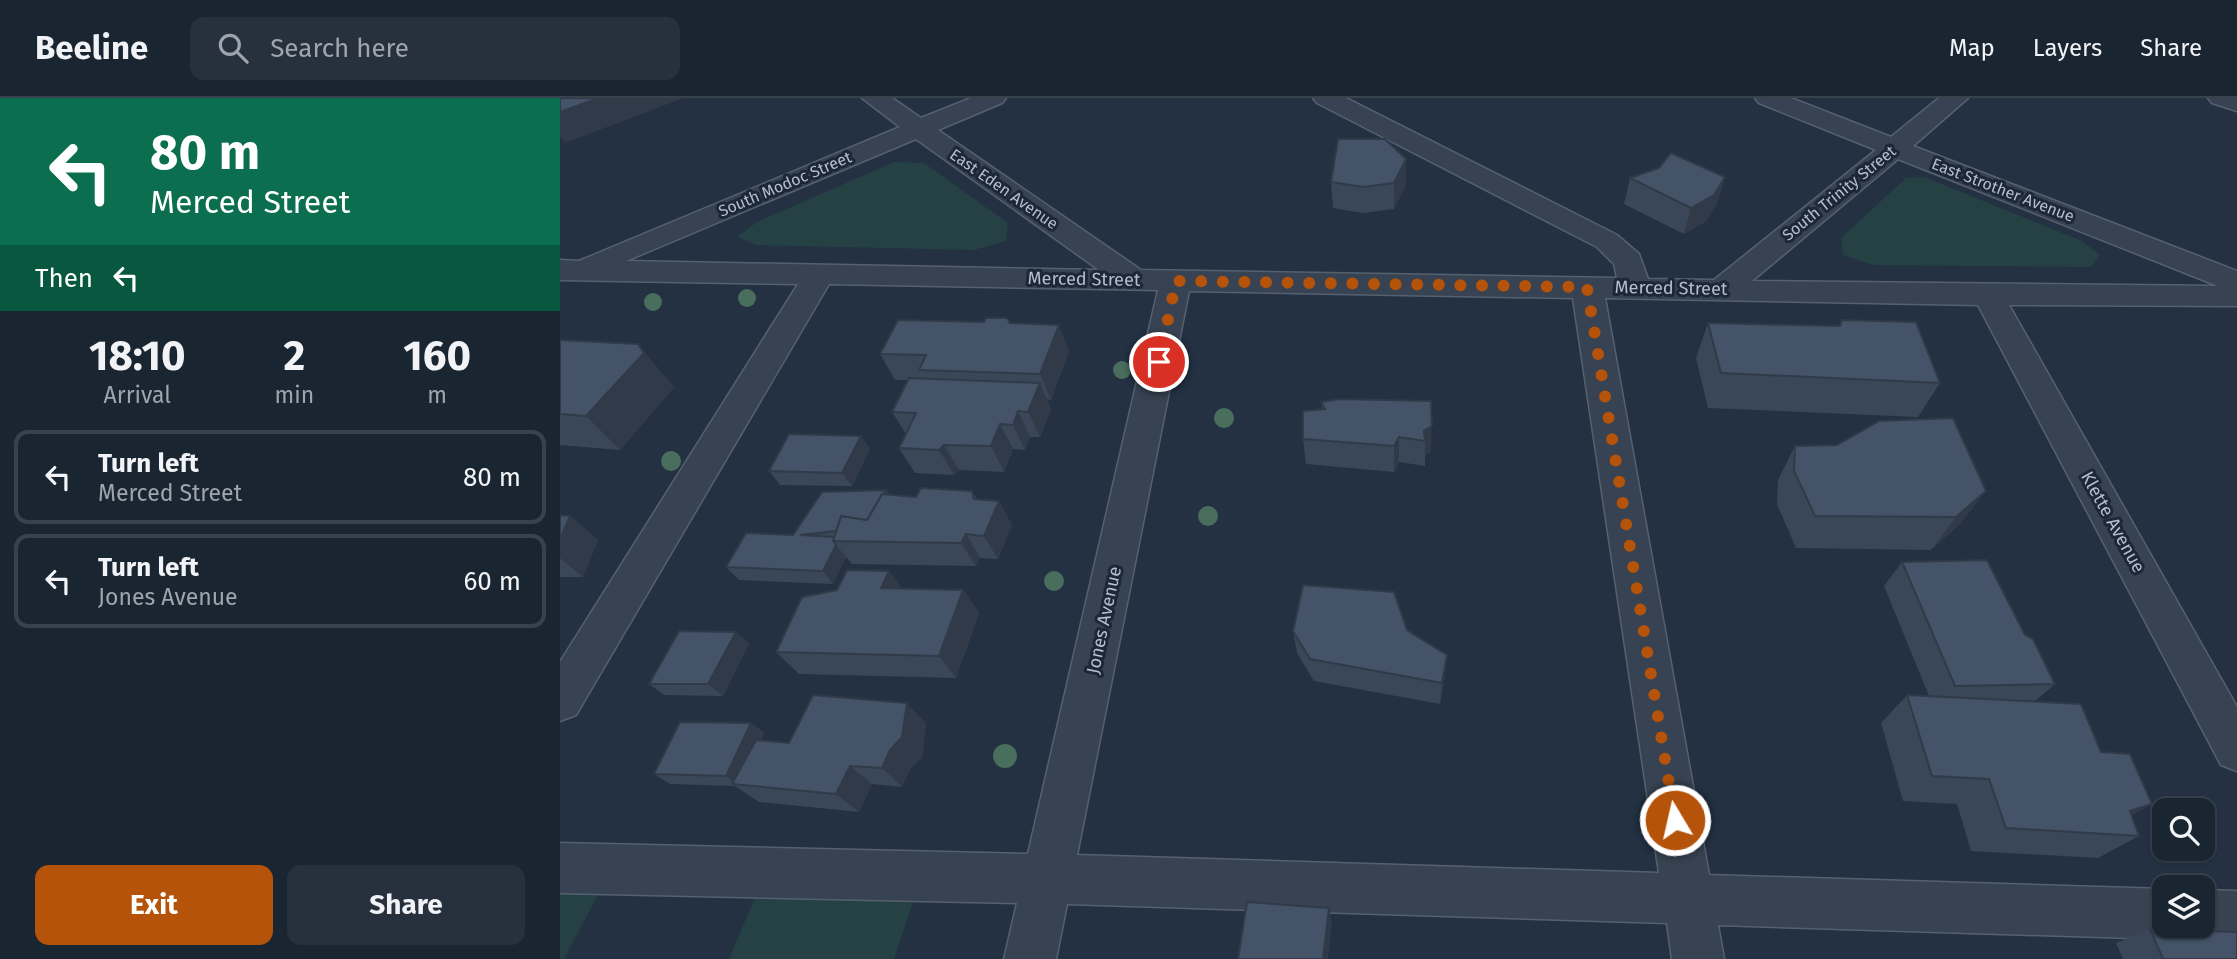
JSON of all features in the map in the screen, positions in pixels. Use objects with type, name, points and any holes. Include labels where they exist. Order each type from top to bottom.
[{"type":"street","name":"East Eden Avenue","points":[[875,98],[1133,279]]},
{"type":"street","name":"South Modoc Street","points":[[566,263],[993,98]]},
{"type":"street","points":[[1326,98],[1607,241],[1628,261],[1634,287]]},
{"type":"street","name":"East Strother Avenue","points":[[1768,98],[2237,282]]},
{"type":"street","name":"South Trinity Street","points":[[1724,288],[1955,98]]},
{"type":"street","points":[[2221,98],[2237,103]]},
{"type":"street","name":"Merced Street","points":[[566,263],[820,274],[1724,288],[1988,295],[2237,296]]},
{"type":"street","points":[[560,702],[820,274]]},
{"type":"street","name":"Jones Avenue","points":[[1030,959],[1176,281]]},
{"type":"street","points":[[1587,287],[1698,959]]},
{"type":"street","name":"Klette Avenue","points":[[1988,295],[2237,750]]},
{"type":"street","points":[[560,868],[1049,879],[2152,914]]},
{"type":"street","points":[[2215,915],[2237,916]]},
{"type":"green space","points":[[894,162],[924,163],[1008,223],[1006,241],[974,250],[756,245],[737,237],[757,222]]},
{"type":"green space","points":[[1924,177],[2082,241],[2100,255],[2091,267],[1872,265],[1843,255],[1841,238],[1906,178]]},
{"type":"green space","points":[[560,889],[600,891],[564,959],[560,959]]},
{"type":"green space","points":[[756,895],[914,899],[894,959],[729,959]]},
{"type":"building","points":[[560,98],[598,98],[560,112]]},
{"type":"building","points":[[1338,139],[1385,139],[1406,159],[1394,183],[1363,187],[1331,182]]},
{"type":"building","points":[[1671,153],[1725,177],[1714,195],[1691,208],[1630,178],[1659,168]]},
{"type":"building","points":[[986,318],[1007,318],[1010,323],[1059,325],[1040,374],[919,370],[926,355],[880,354],[898,320],[984,322]]},
{"type":"building","points":[[1842,320],[1916,322],[1940,383],[1721,373],[1708,323],[1840,326]]},
{"type":"building","points":[[560,340],[638,344],[644,353],[586,416],[560,414]]},
{"type":"building","points":[[909,378],[1040,383],[1028,412],[1018,411],[1013,425],[1000,424],[991,446],[944,445],[939,450],[899,448],[916,413],[892,412]]},
{"type":"building","points":[[1340,399],[1431,401],[1432,426],[1424,431],[1425,441],[1399,437],[1394,446],[1303,439],[1303,411],[1325,409],[1321,402]]},
{"type":"building","points":[[1953,418],[1986,491],[1956,517],[1815,516],[1794,471],[1795,446],[1837,445],[1879,421]]},
{"type":"building","points":[[789,434],[861,436],[842,473],[769,471]]},
{"type":"building","points":[[921,488],[972,491],[974,499],[999,501],[984,536],[966,534],[961,543],[833,541],[841,516],[867,520],[882,494],[916,497]]},
{"type":"building","points":[[886,490],[867,520],[841,516],[836,531],[800,535],[834,537],[836,545],[823,571],[726,567],[746,533],[793,535],[822,492]]},
{"type":"building","points":[[560,515],[570,516],[560,539]]},
{"type":"building","points":[[1987,560],[2025,635],[2033,639],[2055,684],[1955,686],[1902,562]]},
{"type":"building","points":[[847,570],[889,571],[881,588],[963,590],[939,656],[776,652],[802,597],[837,590]]},
{"type":"building","points":[[1303,585],[1394,592],[1407,630],[1447,655],[1442,683],[1310,659],[1293,631]]},
{"type":"building","points":[[679,631],[736,632],[708,684],[649,684]]},
{"type":"building","points":[[813,695],[907,703],[902,737],[890,750],[882,768],[850,766],[836,794],[732,784],[756,740],[789,743]]},
{"type":"building","points":[[1907,695],[2081,704],[2101,752],[2130,754],[2152,804],[2130,811],[2139,836],[2006,828],[1989,779],[1932,776]]},
{"type":"building","points":[[680,722],[751,723],[726,776],[654,774]]},
{"type":"building","points":[[1247,902],[1329,908],[1323,959],[1238,959]]},
{"type":"building","points":[[2215,931],[2237,932],[2237,959],[2163,959],[2154,938],[2215,938]]},
{"type":"route","points":[[1159,362],[1176,281],[1587,287],[1675,820]]}]
